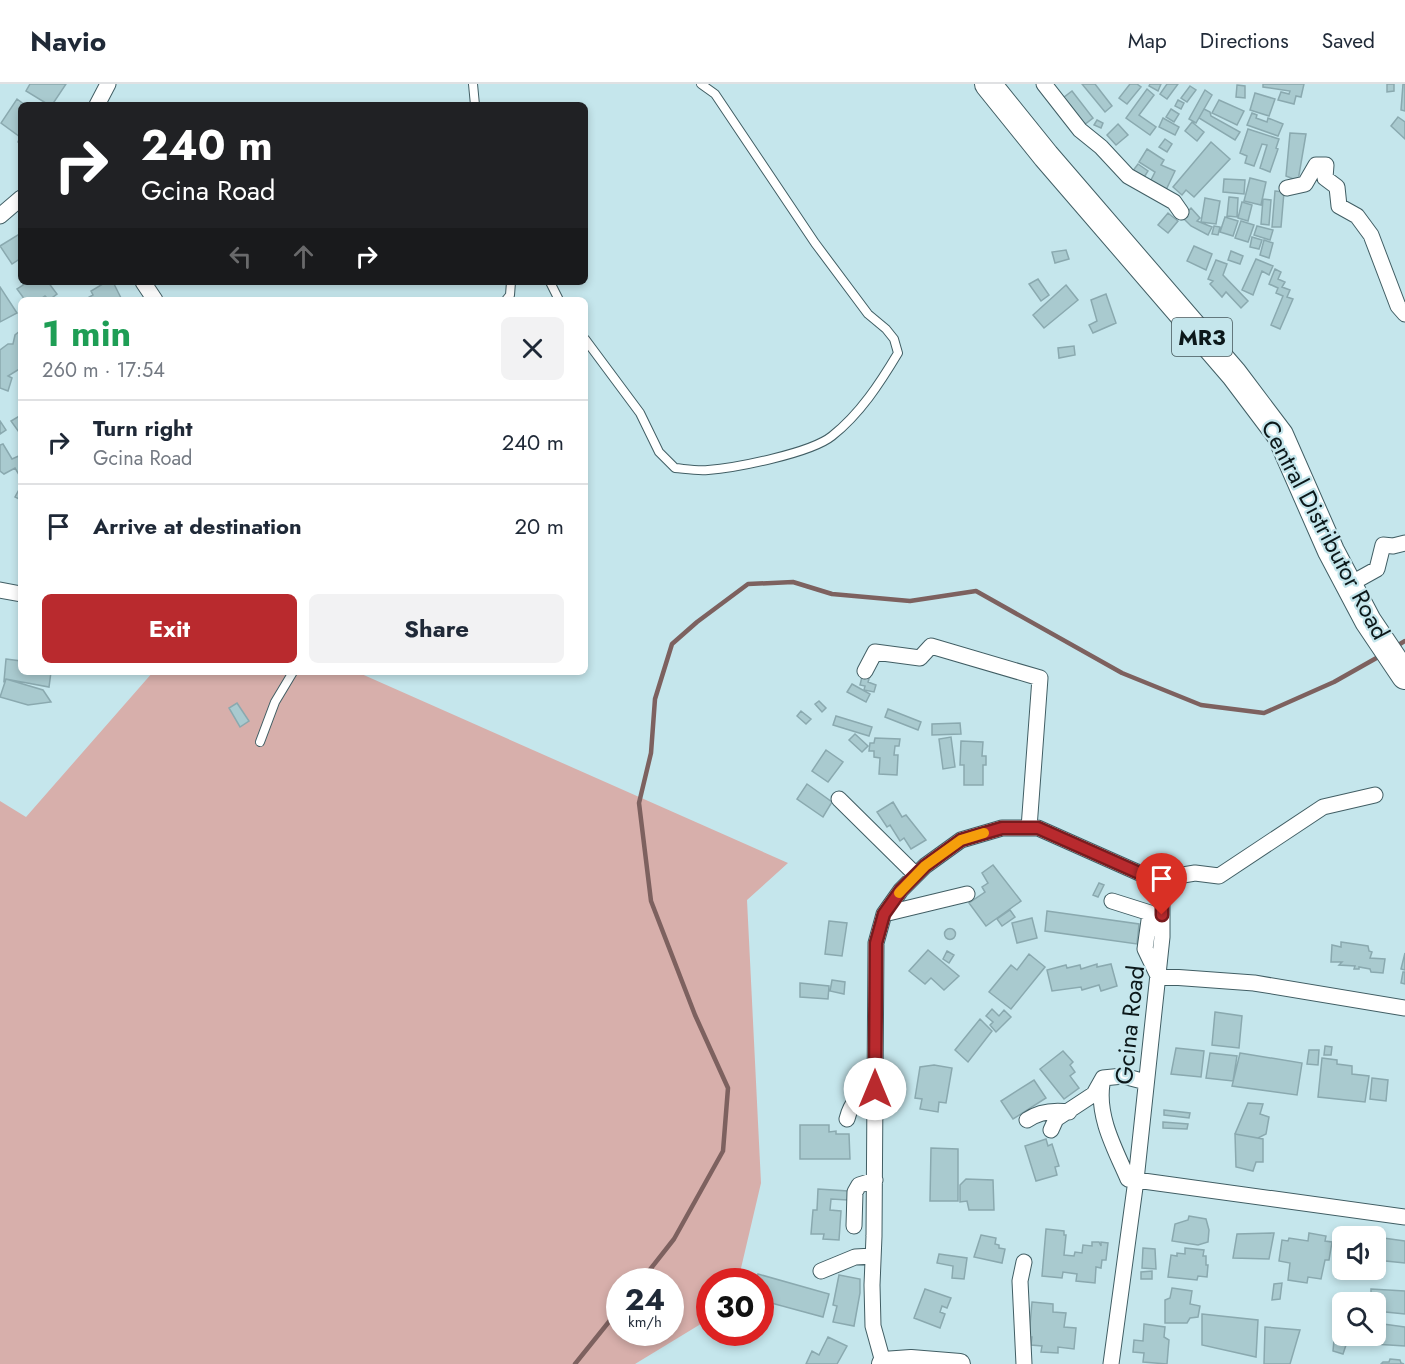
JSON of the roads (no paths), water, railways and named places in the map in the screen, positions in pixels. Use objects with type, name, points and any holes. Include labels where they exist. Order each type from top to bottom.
[{"type":"highway","name":"Central Distributor Road","points":[[988,84],[1234,374],[1280,435],[1331,551],[1405,667]]},
{"type":"highway","name":"Central Distributor Road","points":[[1000,84],[1243,368],[1289,427],[1359,579],[1371,616]]},
{"type":"street","points":[[99,102],[108,84]]},
{"type":"street","points":[[1049,85],[1080,130],[1101,147],[1128,176],[1174,202],[1180,212]]},
{"type":"street","points":[[1287,188],[1305,184],[1313,162],[1326,165],[1324,178],[1337,187],[1340,206],[1357,216],[1371,235],[1398,306],[1405,314]]},
{"type":"street","points":[[0,216],[18,201]]},
{"type":"street","points":[[1359,579],[1377,569],[1383,545],[1393,546],[1405,543]]},
{"type":"street","points":[[0,590],[18,593]]},
{"type":"street","points":[[865,671],[875,652],[920,658],[931,646],[1040,678],[1029,828]]},
{"type":"street","points":[[960,1364],[911,1360],[883,1363],[873,1326],[876,943],[884,914],[901,890],[916,875],[961,840],[1002,828],[1038,828],[1155,880],[1162,892],[1177,876],[1196,873],[1219,876],[1323,807],[1376,795]]},
{"type":"street","points":[[839,799],[916,875]]},
{"type":"street","name":"Gcina Road","points":[[1111,1364],[1158,976],[1162,937],[1162,892]]},
{"type":"street","points":[[884,914],[966,894]]},
{"type":"street","points":[[1112,901],[1150,913],[1145,949],[1158,976],[1254,983],[1405,1008]]},
{"type":"street","points":[[1103,1078],[1123,1076],[1146,1082]]},
{"type":"street","points":[[1051,1130],[1056,1119],[1069,1113],[1094,1094],[1103,1078]]},
{"type":"street","points":[[1103,1078],[1100,1099],[1112,1146],[1132,1179],[1405,1217]]},
{"type":"street","points":[[847,1119],[849,1109],[863,1092],[875,1089]]},
{"type":"street","points":[[1028,1120],[1044,1113],[1056,1111],[1069,1113]]},
{"type":"street","points":[[854,1226],[855,1192],[859,1185],[875,1180]]},
{"type":"street","points":[[821,1270],[855,1257],[873,1256]]},
{"type":"street","points":[[1024,1262],[1020,1281],[1024,1364]]},
{"type":"lane","points":[[473,84],[475,102]]},
{"type":"lane","points":[[588,343],[640,413],[659,452],[675,468],[707,470],[767,460],[811,447],[831,437],[878,386],[898,353],[894,339],[868,314],[815,243],[715,94],[701,84]]},
{"type":"lane","points":[[260,742],[275,702],[291,675]]},
{"type":"waterway","points":[[651,1268],[674,1239],[723,1151],[728,1088],[695,1015],[651,901],[639,803],[651,753],[655,699],[672,644],[697,622],[748,584],[793,582],[832,594],[910,601],[976,591],[1122,673],[1201,705],[1264,713],[1334,682],[1380,656]]},
{"type":"waterway","points":[[1395,647],[1405,641]]},
{"type":"waterway","points":[[575,1364],[606,1325]]}]
